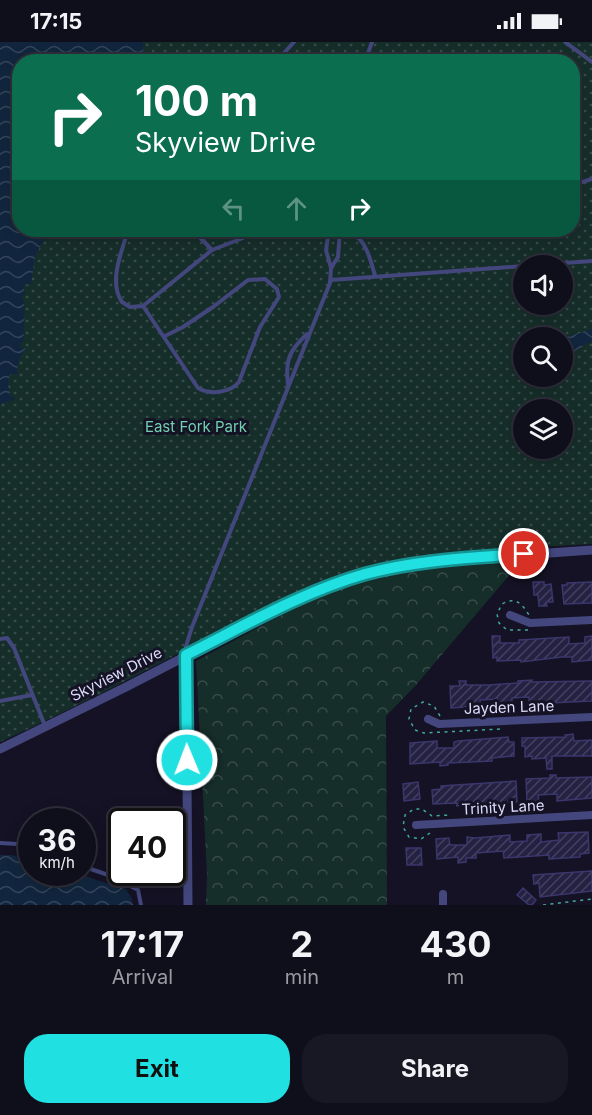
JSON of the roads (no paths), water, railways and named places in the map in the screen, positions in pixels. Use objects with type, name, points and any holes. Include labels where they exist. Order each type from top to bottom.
[{"type":"street","name":"Skyview Drive","points":[[0,749],[304,597],[365,574],[435,561],[592,549]]},
{"type":"street","points":[[510,615],[530,623],[592,620]]},
{"type":"street","points":[[186,655],[188,905]]},
{"type":"street","name":"Jayden Lane","points":[[428,719],[439,724],[592,717]]},
{"type":"street","name":"Trinity Lane","points":[[416,825],[592,815]]},
{"type":"street","points":[[443,894],[443,905]]},
{"type":"lane","points":[[283,54],[294,42]]},
{"type":"lane","points":[[565,42],[592,62]]},
{"type":"lane","points":[[126,237],[116,275],[116,287],[120,298],[126,305],[134,307],[143,306],[212,250],[244,237]]},
{"type":"lane","points":[[200,237],[212,250]]},
{"type":"lane","points":[[186,655],[186,646],[192,627],[331,280],[331,268],[327,255],[328,237]]},
{"type":"lane","points":[[331,268],[338,257],[339,237]]},
{"type":"lane","points":[[358,237],[368,252],[375,276]]},
{"type":"lane","points":[[573,262],[592,261]]},
{"type":"lane","points":[[331,280],[513,267]]},
{"type":"lane","points":[[143,306],[198,388],[208,392],[232,389],[239,382],[263,321],[279,297],[277,289],[265,279],[248,280],[200,317],[165,336]]},
{"type":"lane","points":[[289,386],[286,368],[288,357],[296,344],[310,331]]},
{"type":"lane","points":[[0,639],[7,638],[14,648],[45,726]]},
{"type":"lane","points":[[0,700],[32,695]]},
{"type":"lane","points":[[0,843],[18,844]]},
{"type":"lane","points":[[96,871],[138,890],[141,905]]},
{"type":"water","points":[[0,42],[143,42],[144,54],[12,54],[12,237],[45,237],[35,257],[31,284],[23,285],[25,293],[22,296],[25,308],[24,341],[20,347],[26,349],[17,367],[18,374],[10,374],[8,385],[10,393],[8,395],[14,397],[14,400],[2,403],[0,406]]},
{"type":"water","points":[[592,329],[592,341],[573,352],[573,335]]},
{"type":"water","points":[[0,855],[12,855],[18,857],[18,886],[96,886],[96,880],[108,883],[108,886],[126,889],[133,905],[0,905]]},
{"type":"park label","name":"East Fork Park","points":[[196,426]]}]
